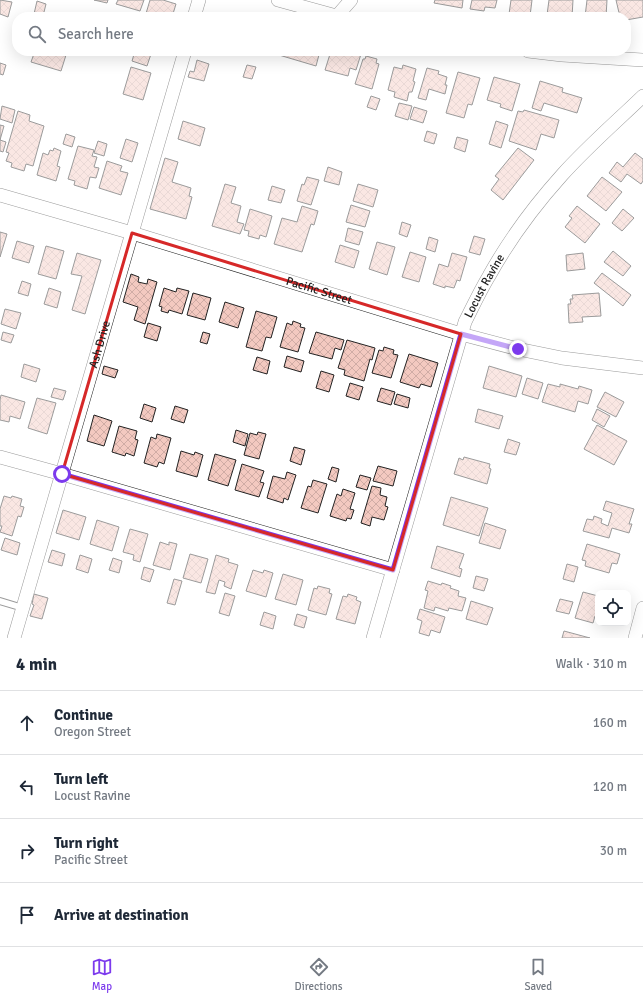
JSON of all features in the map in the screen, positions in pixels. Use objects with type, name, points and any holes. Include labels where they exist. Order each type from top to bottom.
[{"type":"street","points":[[195,12],[199,0]]},
{"type":"street","points":[[278,0],[321,12]]},
{"type":"street","points":[[343,12],[351,0]]},
{"type":"street","name":"Ash Drive","points":[[14,638],[183,56]]},
{"type":"street","points":[[578,56],[643,60]]},
{"type":"street","name":"Locust Ravine","points":[[373,638],[465,322],[489,276],[511,240],[536,207],[562,175],[586,150],[643,96]]},
{"type":"street","name":"Pacific Street","points":[[0,195],[132,233],[461,334],[518,349],[562,358],[643,368]]},
{"type":"street","points":[[0,457],[393,570]]},
{"type":"street","points":[[635,638],[643,608]]},
{"type":"lane","points":[[0,601],[23,608]]},
{"type":"highlighted area","points":[[132,233],[461,334],[393,570],[62,474]]},
{"type":"building","points":[[0,0],[12,2],[8,17],[0,14]]},
{"type":"building","points":[[94,0],[108,0],[107,3]]},
{"type":"building","points":[[118,0],[144,0],[140,11],[116,4]]},
{"type":"building","points":[[150,0],[163,0],[176,4],[174,12],[146,12]]},
{"type":"building","points":[[435,0],[463,0],[462,8],[434,3]]},
{"type":"building","points":[[472,0],[497,0],[495,8],[485,7],[484,11],[470,9]]},
{"type":"building","points":[[511,0],[532,0],[530,12],[509,12]]},
{"type":"building","points":[[549,0],[573,0],[572,12],[547,12]]},
{"type":"building","points":[[587,0],[607,0],[606,12],[586,12]]},
{"type":"building","points":[[616,0],[643,0],[643,17],[631,19],[631,12],[619,12]]},
{"type":"building","points":[[37,1],[46,4],[44,12],[34,12]]},
{"type":"building","points":[[33,56],[66,56],[61,71],[31,62]]},
{"type":"building","points":[[134,56],[150,56],[147,66],[132,61]]},
{"type":"building","points":[[282,56],[319,56],[316,66]]},
{"type":"building","points":[[329,56],[360,56],[356,70],[350,68],[348,76],[325,70]]},
{"type":"building","points":[[366,56],[377,59],[376,63],[379,64],[372,89],[355,84],[363,59],[365,59]]},
{"type":"building","points":[[197,60],[209,64],[204,81],[188,77],[190,71],[194,72]]},
{"type":"building","points":[[0,63],[6,65],[3,75],[0,74]]},
{"type":"building","points":[[247,65],[256,67],[252,79],[243,77]]},
{"type":"building","points":[[403,65],[416,69],[413,81],[415,82],[412,92],[409,92],[407,101],[394,97],[395,92],[388,90],[394,67],[402,69]]},
{"type":"building","points":[[131,67],[151,73],[143,100],[123,94]]},
{"type":"building","points":[[427,68],[439,71],[438,74],[447,77],[445,85],[447,85],[445,94],[429,89],[426,100],[418,98]]},
{"type":"building","points":[[458,72],[480,78],[472,105],[468,104],[464,118],[446,113]]},
{"type":"building","points":[[494,77],[520,84],[512,111],[500,107],[501,104],[487,100]]},
{"type":"building","points":[[540,81],[563,88],[562,92],[582,98],[577,113],[544,103],[541,111],[532,108]]},
{"type":"building","points":[[371,96],[380,99],[376,110],[367,107]]},
{"type":"building","points":[[399,103],[412,106],[408,120],[395,116]]},
{"type":"building","points":[[2,106],[15,110],[12,123],[0,119]]},
{"type":"building","points":[[414,107],[427,111],[423,123],[410,119]]},
{"type":"building","points":[[524,110],[559,120],[554,138],[541,134],[536,150],[509,141],[518,111],[523,112]]},
{"type":"building","points":[[18,111],[30,115],[29,121],[44,126],[33,166],[26,164],[24,171],[11,167],[12,163],[6,161],[9,153],[6,152]]},
{"type":"building","points":[[183,121],[205,128],[200,146],[178,139]]},
{"type":"building","points":[[496,121],[508,125],[501,148],[489,144]]},
{"type":"building","points":[[0,125],[4,126],[0,140]]},
{"type":"building","points":[[427,131],[437,134],[434,144],[424,141]]},
{"type":"building","points":[[66,134],[75,137],[72,147],[63,144]]},
{"type":"building","points":[[457,137],[468,140],[465,152],[454,148]]},
{"type":"building","points":[[126,139],[138,143],[132,162],[120,158]]},
{"type":"building","points":[[0,140],[6,142],[3,152],[0,151]]},
{"type":"building","points":[[98,141],[107,144],[104,156],[94,153]]},
{"type":"building","points":[[78,146],[94,150],[92,156],[97,157],[94,167],[99,168],[96,178],[90,177],[87,189],[74,185],[75,181],[68,179]]},
{"type":"building","points":[[54,148],[61,151],[57,166],[60,167],[56,181],[37,175],[43,153],[48,155],[50,150],[53,151]]},
{"type":"building","points":[[518,148],[534,160],[503,200],[491,190],[499,179],[495,176]]},
{"type":"building","points":[[635,153],[643,159],[643,181],[641,184],[627,174],[621,182],[609,173],[617,162],[623,167]]},
{"type":"building","points":[[165,158],[178,162],[172,182],[191,188],[189,196],[192,197],[186,219],[150,209]]},
{"type":"building","points":[[107,161],[122,166],[120,171],[128,173],[121,195],[99,188]]},
{"type":"building","points":[[328,167],[342,172],[339,185],[324,181]]},
{"type":"building","points":[[307,177],[319,180],[311,205],[297,201],[302,184],[304,185]]},
{"type":"building","points":[[602,177],[622,192],[606,211],[587,196]]},
{"type":"building","points":[[225,184],[236,187],[231,203],[241,206],[237,222],[244,224],[240,234],[212,226]]},
{"type":"building","points":[[358,184],[378,190],[373,207],[353,201]]},
{"type":"building","points":[[272,186],[285,190],[281,203],[268,200]]},
{"type":"building","points":[[351,205],[370,211],[365,227],[346,222]]},
{"type":"building","points":[[302,206],[318,211],[314,225],[311,224],[302,252],[274,244],[282,218],[297,222]]},
{"type":"building","points":[[577,206],[600,224],[585,243],[565,227],[572,218],[569,216]]},
{"type":"building","points":[[250,209],[272,216],[266,237],[260,235],[259,239],[248,236],[249,231],[244,230]]},
{"type":"building","points":[[623,209],[634,218],[622,231],[612,223]]},
{"type":"building","points":[[402,222],[411,225],[407,237],[399,234]]},
{"type":"building","points":[[348,228],[363,232],[359,245],[345,241]]},
{"type":"building","points":[[0,232],[7,234],[0,257]]},
{"type":"building","points":[[474,236],[485,239],[480,255],[469,252]]},
{"type":"building","points":[[429,237],[438,240],[435,252],[426,249]]},
{"type":"building","points":[[17,241],[34,246],[29,263],[12,258]]},
{"type":"building","points":[[377,242],[395,247],[387,275],[369,269]]},
{"type":"building","points":[[340,245],[359,251],[354,268],[335,262]]},
{"type":"building","points":[[46,246],[64,251],[56,279],[38,274]]},
{"type":"building","points":[[613,251],[631,266],[623,276],[604,262]]},
{"type":"building","points":[[410,252],[426,257],[419,282],[402,277]]},
{"type":"building","points":[[77,253],[101,260],[85,314],[72,310],[82,276],[71,274]]},
{"type":"building","points":[[452,253],[467,257],[460,281],[457,280],[454,288],[445,286],[445,288],[433,284],[439,264],[448,267]]},
{"type":"building","points":[[583,253],[585,269],[567,271],[566,255]]},
{"type":"building","points":[[602,273],[631,295],[623,306],[594,283]]},
{"type":"building","points":[[131,274],[139,277],[138,282],[147,284],[148,279],[157,282],[145,324],[134,320],[138,307],[123,302]]},
{"type":"building","points":[[22,281],[31,284],[28,296],[18,293]]},
{"type":"building","points":[[49,288],[61,292],[57,308],[44,304]]},
{"type":"building","points":[[164,288],[176,292],[177,288],[189,291],[182,314],[169,310],[168,313],[161,311],[162,307],[159,306]]},
{"type":"building","points":[[193,293],[211,298],[205,320],[187,315]]},
{"type":"building","points":[[599,293],[601,316],[582,317],[583,322],[569,323],[568,304],[571,304],[570,299],[573,299],[572,295]]},
{"type":"building","points":[[225,302],[244,308],[238,328],[219,322]]},
{"type":"building","points":[[5,309],[21,313],[16,329],[1,324]]},
{"type":"building","points":[[256,311],[277,317],[271,338],[266,337],[262,351],[246,347]]},
{"type":"building","points":[[293,321],[301,324],[300,327],[305,328],[298,352],[280,347],[287,323],[292,325]]},
{"type":"building","points":[[148,323],[161,327],[157,341],[144,337]]},
{"type":"building","points":[[3,332],[14,335],[11,343],[1,340]]},
{"type":"building","points":[[203,332],[210,334],[207,344],[200,342]]},
{"type":"building","points":[[316,332],[344,340],[341,350],[335,348],[332,359],[309,353]]},
{"type":"building","points":[[347,340],[375,348],[372,360],[370,359],[364,381],[344,375],[345,370],[338,368]]},
{"type":"building","points":[[384,347],[394,350],[393,354],[398,355],[391,378],[372,373],[379,350],[383,351]]},
{"type":"building","points":[[409,354],[438,363],[431,387],[421,384],[419,388],[400,382]]},
{"type":"building","points":[[287,356],[304,361],[301,372],[284,367]]},
{"type":"building","points":[[257,357],[270,361],[267,374],[253,370]]},
{"type":"building","points":[[24,364],[40,369],[36,382],[21,377]]},
{"type":"building","points":[[104,366],[118,370],[115,378],[102,374]]},
{"type":"building","points":[[489,366],[522,376],[516,397],[483,388]]},
{"type":"building","points":[[321,371],[334,375],[329,392],[316,388]]},
{"type":"building","points":[[527,378],[543,383],[538,399],[522,394]]},
{"type":"building","points":[[350,383],[363,387],[359,400],[346,396]]},
{"type":"building","points":[[548,384],[560,387],[560,384],[578,389],[579,386],[592,390],[588,404],[578,401],[575,412],[542,402]]},
{"type":"building","points":[[54,388],[66,391],[63,400],[51,397]]},
{"type":"building","points":[[381,388],[395,392],[391,405],[377,401]]},
{"type":"building","points":[[605,392],[624,402],[616,417],[597,407]]},
{"type":"building","points":[[397,394],[410,398],[408,408],[394,404]]},
{"type":"building","points":[[1,395],[25,402],[20,419],[10,416],[9,422],[0,420]]},
{"type":"building","points":[[37,398],[56,403],[47,434],[28,428]]},
{"type":"building","points":[[144,404],[156,408],[152,422],[140,418]]},
{"type":"building","points":[[175,406],[188,410],[184,423],[171,419]]},
{"type":"building","points":[[478,409],[503,416],[499,429],[475,422]]},
{"type":"building","points":[[597,409],[610,416],[604,427],[592,420]]},
{"type":"building","points":[[94,415],[112,421],[104,446],[87,441]]},
{"type":"building","points":[[597,425],[627,441],[614,465],[584,449]]},
{"type":"building","points":[[119,426],[137,431],[135,439],[138,440],[134,456],[126,453],[125,456],[112,452]]},
{"type":"building","points":[[236,430],[248,434],[245,446],[233,442]]},
{"type":"building","points":[[258,432],[266,434],[259,459],[244,455],[250,433],[257,435]]},
{"type":"building","points":[[157,434],[171,438],[164,464],[159,462],[157,467],[144,463],[151,437],[156,439]]},
{"type":"building","points":[[508,439],[520,443],[516,455],[504,452]]},
{"type":"building","points":[[294,447],[305,450],[301,465],[290,461]]},
{"type":"building","points":[[181,451],[194,455],[195,452],[203,455],[197,477],[176,471]]},
{"type":"building","points":[[215,454],[236,460],[228,486],[208,480]]},
{"type":"building","points":[[464,457],[490,464],[489,468],[491,469],[487,484],[454,474],[459,458],[463,460]]},
{"type":"building","points":[[242,464],[264,471],[260,482],[264,483],[259,497],[235,490]]},
{"type":"building","points":[[378,466],[397,471],[393,486],[373,481]]},
{"type":"building","points":[[332,467],[339,469],[336,482],[328,479]]},
{"type":"building","points":[[287,472],[296,475],[288,500],[284,498],[283,503],[267,498],[273,476],[285,479]]},
{"type":"building","points":[[360,475],[371,478],[367,490],[356,487]]},
{"type":"building","points":[[313,480],[327,484],[318,513],[301,508],[308,486],[311,487]]},
{"type":"building","points":[[372,486],[381,488],[380,495],[387,497],[385,506],[388,507],[384,520],[372,517],[370,526],[361,523]]},
{"type":"building","points":[[343,489],[355,493],[350,509],[354,510],[351,519],[347,518],[346,521],[330,516],[337,494],[341,496]]},
{"type":"building","points":[[4,496],[11,498],[12,496],[22,499],[20,506],[24,507],[21,517],[18,516],[12,536],[0,532],[2,526],[0,526],[0,509]]},
{"type":"building","points":[[451,497],[488,508],[479,536],[443,525]]},
{"type":"building","points":[[606,501],[634,509],[629,524],[632,524],[629,533],[612,528],[609,538],[583,531],[587,519],[593,520],[594,516],[602,519],[601,523],[608,526],[612,513],[603,510]]},
{"type":"building","points":[[63,510],[86,517],[79,540],[56,533]]},
{"type":"building","points":[[97,520],[119,527],[112,551],[90,544]]},
{"type":"building","points":[[485,523],[506,530],[500,549],[479,543]]},
{"type":"building","points":[[130,529],[148,534],[140,562],[133,560],[134,555],[123,552]]},
{"type":"building","points":[[5,538],[20,543],[17,555],[1,550]]},
{"type":"building","points":[[160,542],[169,545],[169,542],[177,544],[170,570],[153,565]]},
{"type":"building","points":[[587,544],[620,554],[617,564],[612,563],[609,573],[585,566],[586,561],[582,560]]},
{"type":"building","points":[[437,546],[464,554],[459,568],[462,569],[460,577],[431,568]]},
{"type":"building","points":[[52,550],[65,554],[62,566],[48,562]]},
{"type":"building","points":[[190,554],[208,559],[201,583],[183,578]]},
{"type":"building","points":[[80,555],[92,559],[88,573],[76,569]]},
{"type":"building","points":[[216,555],[229,559],[228,562],[238,565],[231,589],[224,586],[225,582],[219,580],[215,594],[206,592]]},
{"type":"building","points":[[113,558],[122,561],[119,573],[109,570]]},
{"type":"building","points":[[567,564],[578,567],[574,582],[563,579]]},
{"type":"building","points":[[144,567],[154,570],[150,582],[141,579]]},
{"type":"building","points":[[253,570],[263,573],[264,570],[273,573],[266,597],[246,591]]},
{"type":"building","points":[[283,574],[303,580],[296,605],[275,599]]},
{"type":"building","points":[[476,576],[488,579],[484,591],[473,588]]},
{"type":"building","points":[[174,579],[182,581],[175,605],[167,603]]},
{"type":"building","points":[[428,581],[441,585],[442,583],[459,591],[458,596],[466,598],[462,611],[449,608],[448,611],[435,607],[434,611],[424,608],[428,591],[425,590]]},
{"type":"building","points":[[318,586],[330,589],[329,593],[332,594],[326,615],[308,610],[314,588],[317,589]]},
{"type":"building","points":[[583,592],[595,595],[595,616],[593,623],[575,618]]},
{"type":"building","points":[[225,593],[235,596],[229,616],[219,613]]},
{"type":"building","points":[[34,594],[48,598],[42,619],[30,616],[34,605],[32,604]]},
{"type":"building","points":[[348,594],[357,597],[356,600],[361,602],[355,624],[336,619],[343,596],[347,597]]},
{"type":"building","points":[[560,599],[573,602],[569,614],[556,611]]},
{"type":"building","points":[[471,601],[493,608],[487,625],[466,619]]},
{"type":"building","points":[[420,609],[445,617],[440,633],[431,630],[429,636],[419,633],[422,621],[417,619]]},
{"type":"building","points":[[264,612],[276,616],[273,629],[260,625]]},
{"type":"building","points":[[297,614],[307,617],[304,628],[294,625]]},
{"type":"building","points":[[564,631],[590,638],[562,638]]},
{"type":"route","points":[[62,474],[393,570],[461,334],[518,349]]}]
